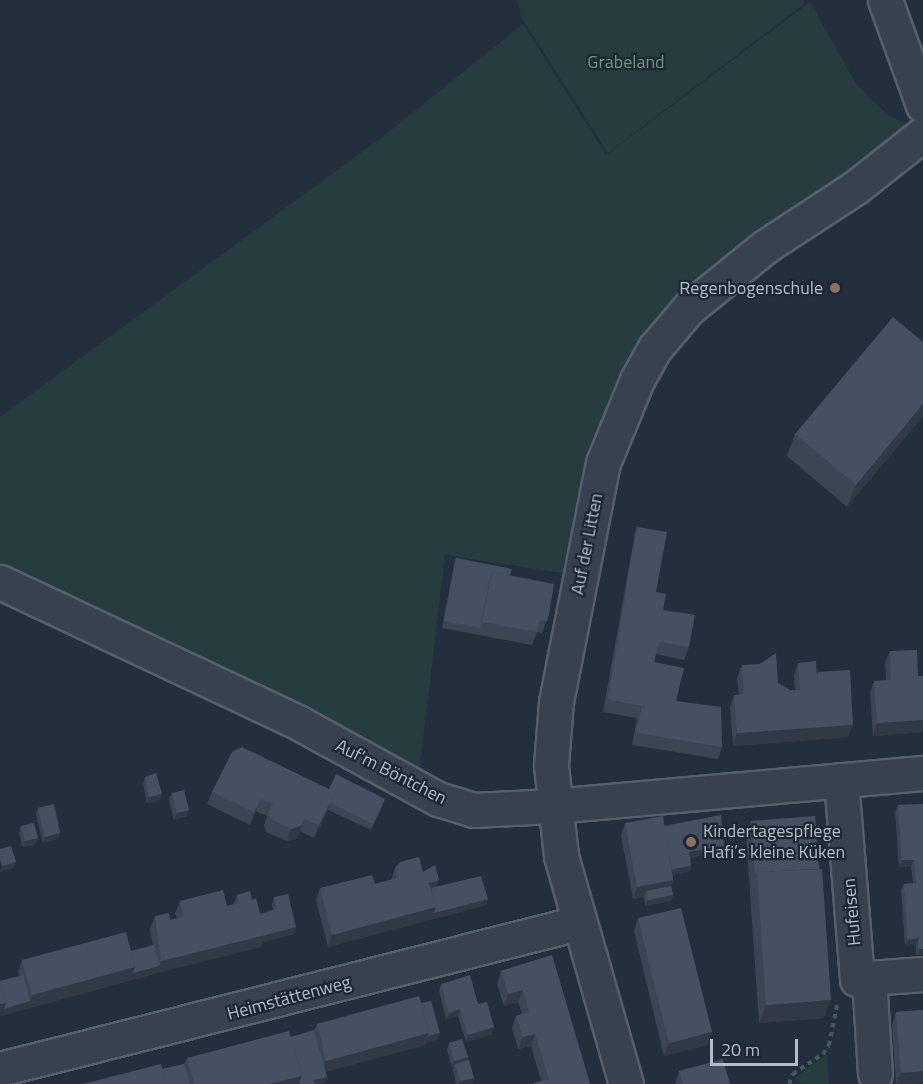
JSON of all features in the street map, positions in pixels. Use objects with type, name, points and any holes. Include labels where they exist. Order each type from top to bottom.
[{"type":"street","points":[[885,0],[923,105]]},
{"type":"street","name":"Auf der Litten","points":[[626,1084],[578,922],[554,806],[551,765],[556,702],[603,464],[637,380],[655,348],[688,309],[766,246],[856,188],[923,134]]},
{"type":"street","name":"Auf'm Böntchen","points":[[0,582],[299,723],[438,799],[473,810],[554,806],[923,773]]},
{"type":"street","name":"Hufeisen","points":[[841,780],[875,1074]]},
{"type":"street","name":"Heimstättenweg","points":[[0,1068],[578,922]]},
{"type":"street","points":[[863,978],[923,974]]},
{"type":"path","points":[[789,1084],[793,1074],[829,1045],[836,1018],[840,982],[863,978]]},
{"type":"green space","name":"Grabeland","points":[[517,0],[804,0],[803,5],[608,153],[523,20]]},
{"type":"green space","points":[[810,2],[856,84],[888,115],[908,125],[624,379],[576,575],[445,555],[419,774],[0,580],[0,417],[381,138],[523,24],[606,155]]},
{"type":"green space","points":[[827,1054],[829,1084],[804,1084],[794,1079]]},
{"type":"building","points":[[893,317],[923,342],[923,404],[856,485],[795,434]]},
{"type":"building","points":[[637,527],[667,532],[656,592],[627,586],[625,592]]},
{"type":"building","points":[[456,558],[512,569],[510,575],[492,572],[480,628],[444,621]]},
{"type":"building","points":[[492,572],[554,584],[547,621],[539,620],[537,632],[482,622]]},
{"type":"building","points":[[627,586],[666,594],[663,610],[695,615],[689,647],[659,642],[654,662],[684,668],[676,701],[721,707],[722,747],[636,733],[642,706],[608,699]]},
{"type":"building","points":[[917,650],[918,676],[923,676],[923,720],[877,723],[874,681],[891,680],[890,651]]},
{"type":"building","points":[[776,653],[778,683],[790,690],[800,690],[798,663],[816,661],[817,675],[818,672],[850,670],[853,725],[737,733],[734,695],[744,694],[742,665],[760,664]]},
{"type":"building","points":[[242,747],[335,792],[319,825],[304,819],[301,826],[291,829],[271,819],[268,813],[273,804],[261,799],[254,812],[212,792],[232,752]]},
{"type":"building","points":[[156,773],[162,794],[149,797],[145,777]]},
{"type":"building","points":[[336,774],[385,799],[373,824],[330,803],[335,792],[329,789]]},
{"type":"building","points":[[184,790],[189,810],[177,813],[172,793]]},
{"type":"building","points":[[54,804],[60,833],[45,837],[38,808]]},
{"type":"building","points":[[923,804],[923,949],[918,949],[919,938],[908,939],[904,884],[916,883],[914,860],[902,860],[898,805]]},
{"type":"building","name":"Kindertagespflege Hafi’s kleine Küken","points":[[721,815],[724,845],[689,852],[691,866],[672,869],[664,826]]},
{"type":"building","points":[[663,816],[673,880],[637,887],[625,823]]},
{"type":"building","points":[[815,816],[819,869],[757,872],[755,877],[751,821]]},
{"type":"building","points":[[34,823],[38,838],[25,841],[21,826]]},
{"type":"building","points":[[11,846],[16,862],[2,866],[0,849]]},
{"type":"building","points":[[419,857],[423,872],[435,865],[439,880],[429,883],[436,907],[332,935],[320,888],[372,875],[375,884],[397,878],[395,868],[400,862]]},
{"type":"building","points":[[822,869],[831,1000],[766,1005],[757,872]]},
{"type":"building","points":[[481,876],[488,899],[434,913],[436,907],[431,888]]},
{"type":"building","points":[[671,886],[673,895],[648,900],[646,891]]},
{"type":"building","points":[[223,890],[227,906],[239,903],[237,895],[250,891],[252,900],[256,898],[266,935],[161,961],[155,916],[169,913],[170,920],[184,917],[180,901]]},
{"type":"building","points":[[288,894],[296,927],[265,935],[260,914],[277,909],[274,897]]},
{"type":"building","points":[[681,908],[712,1032],[669,1043],[638,918]]},
{"type":"building","points":[[126,932],[135,967],[32,995],[22,960]]},
{"type":"building","points":[[154,945],[159,966],[133,973],[135,967],[131,951]]},
{"type":"building","points":[[552,955],[590,1084],[534,1084],[549,1079],[535,1034],[523,1037],[516,1016],[529,1012],[523,990],[508,994],[501,971]]},
{"type":"building","points":[[23,975],[30,1001],[4,1009],[6,1003],[0,981]]},
{"type":"building","points":[[470,975],[478,1004],[487,1002],[494,1027],[468,1035],[460,1009],[449,1013],[441,984]]},
{"type":"building","points":[[0,981],[6,1003],[0,1004]]},
{"type":"building","points":[[419,996],[429,1033],[326,1061],[317,1024]]},
{"type":"building","points":[[431,1001],[440,1033],[428,1036],[421,1003]]},
{"type":"building","points":[[923,1010],[923,1071],[901,1073],[896,1012]]},
{"type":"building","points":[[314,1030],[327,1077],[313,1080],[315,1084],[300,1084],[302,1076],[291,1037]]},
{"type":"building","points":[[289,1031],[302,1076],[268,1084],[194,1084],[187,1058]]},
{"type":"building","points":[[462,1039],[468,1057],[454,1061],[449,1043]]},
{"type":"building","points":[[723,1059],[730,1084],[683,1084],[679,1071]]},
{"type":"building","points":[[469,1060],[474,1078],[460,1081],[455,1064]]},
{"type":"building","points":[[161,1064],[166,1084],[83,1084]]},
{"type":"building","points":[[184,1064],[190,1084],[166,1084],[162,1069]]},
{"type":"place","name":"Regenbogenschule","points":[[835,288]]},
{"type":"place","name":"Kindertagespflege Hafi’s kleine Küken","points":[[691,842]]}]
